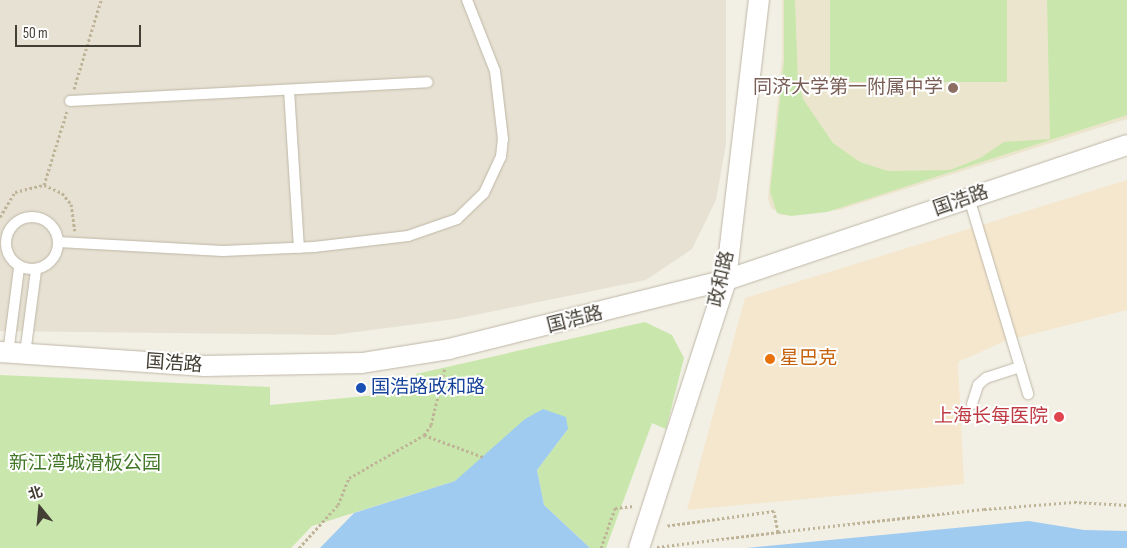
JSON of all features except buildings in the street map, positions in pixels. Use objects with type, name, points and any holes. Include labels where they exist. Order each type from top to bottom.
[{"type":"street","name":"政和路","points":[[643,541],[653,504],[726,280],[758,0]]},
{"type":"street","name":"国浩路","points":[[11,353],[205,366],[362,363],[449,349],[726,280],[1127,145]]},
{"type":"lane","points":[[58,242],[198,250],[298,248],[437,230],[463,215],[484,193],[501,157],[502,130],[495,71],[467,0]]},
{"type":"lane","points":[[70,101],[427,82]]},
{"type":"lane","points":[[288,90],[298,248]]},
{"type":"lane","points":[[969,198],[1028,394]]},
{"type":"lane","points":[[11,353],[36,270],[53,258],[58,242],[54,227],[38,217],[14,225],[2,242],[11,261],[20,268],[36,270]]},
{"type":"lane","points":[[11,353],[20,268]]},
{"type":"lane","points":[[972,404],[978,385],[986,378],[1020,367]]},
{"type":"path","points":[[0,217],[15,192],[44,185],[62,193],[71,204],[74,243]]},
{"type":"path","points":[[300,548],[338,505],[349,478],[424,435],[431,425],[449,349]]},
{"type":"path","points":[[424,435],[483,457]]},
{"type":"path","points":[[643,541],[778,532],[984,509],[1074,502],[1127,504]]},
{"type":"path","points":[[601,548],[615,508],[653,504]]},
{"type":"path","points":[[643,541],[774,511],[778,532]]},
{"type":"shaded area","points":[[0,0],[726,0],[726,144],[716,200],[692,249],[646,280],[455,319],[333,335],[0,331]]},
{"type":"shaded area","name":"同济大学第一附属中学","points":[[782,0],[1127,0],[1127,119],[839,210],[781,215],[771,208],[768,198],[782,57]]},
{"type":"shaded area","points":[[1127,180],[1127,310],[1005,341],[958,362],[964,484],[687,510],[745,298]]},
{"type":"green space","points":[[784,0],[795,0],[798,82],[803,99],[833,143],[860,162],[888,171],[950,170],[980,158],[1004,142],[1050,139],[1047,0],[1127,0],[1127,115],[827,212],[791,216],[777,213],[770,192],[784,61]]},
{"type":"green space","points":[[830,0],[1007,0],[1007,82],[830,82]]},
{"type":"green space","name":"新江湾城滑板公园","points":[[645,322],[672,335],[684,358],[666,429],[652,423],[606,548],[590,548],[544,505],[537,470],[568,429],[455,481],[312,526],[291,548],[0,548],[0,375],[270,387],[270,405],[420,391],[416,374]]},
{"type":"water","points":[[543,409],[566,417],[568,429],[537,470],[544,505],[590,548],[320,548],[354,513],[455,481],[525,419]]},
{"type":"water","points":[[1029,521],[1084,530],[1127,531],[1127,548],[747,548]]},
{"type":"place","name":"同济大学第一附属中学","points":[[953,88]]},
{"type":"place","name":"星巴克","points":[[770,359]]},
{"type":"place","name":"国浩路政和路","points":[[361,388]]},
{"type":"place","name":"上海长每医院","points":[[1059,417]]}]
